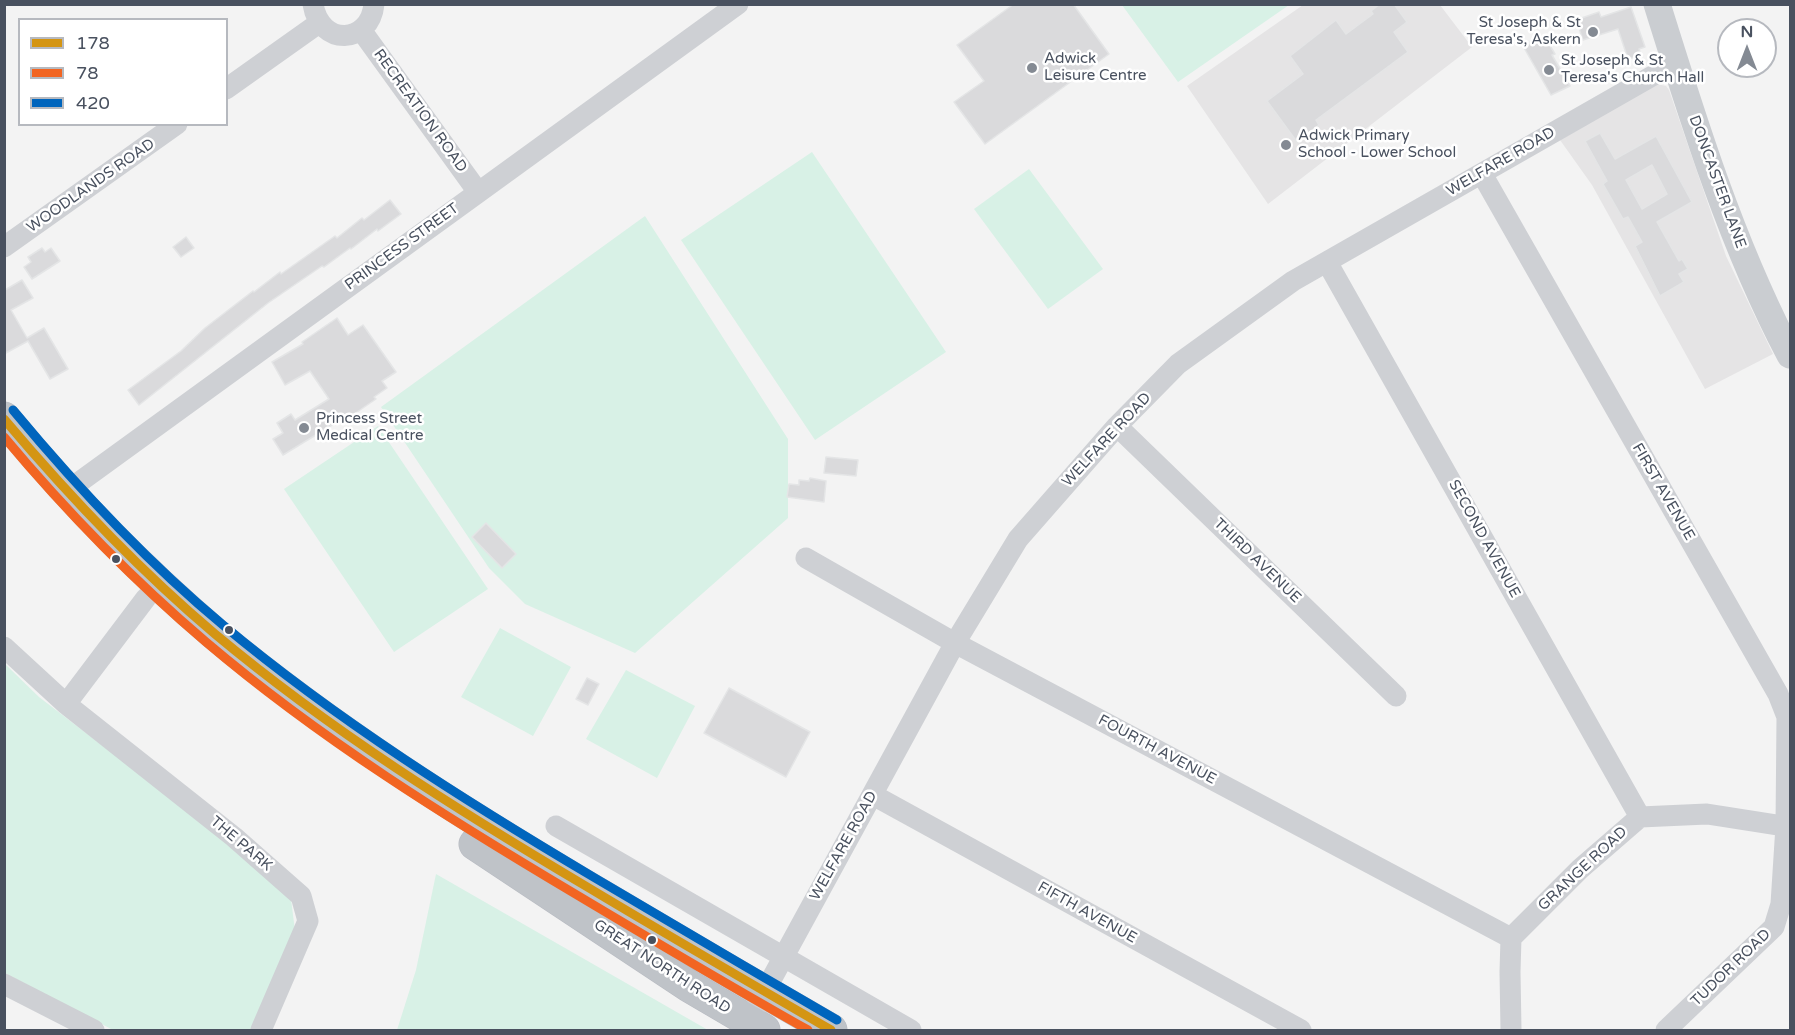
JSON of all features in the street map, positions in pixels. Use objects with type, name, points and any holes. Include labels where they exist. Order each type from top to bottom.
[{"type":"highway","name":"GREAT NORTH ROAD","points":[[4,418],[67,491],[167,591],[207,627],[273,680],[348,735],[448,803],[515,845],[831,1030]]},
{"type":"highway","name":"GREAT NORTH ROAD","points":[[4,448],[76,528],[146,598],[201,648],[297,723],[660,967],[756,1026]]},
{"type":"main road","name":"DONCASTER LANE","points":[[1657,4],[1738,245],[1791,355]]},
{"type":"street","points":[[228,87],[316,14],[327,31],[347,36],[361,30],[372,17],[374,4]]},
{"type":"street","name":"PRINCESS STREET","points":[[67,491],[738,4]]},
{"type":"street","name":"RECREATION ROAD","points":[[361,30],[478,192]]},
{"type":"street","name":"WELFARE ROAD","points":[[756,1026],[764,992],[955,643],[1018,539],[1117,426],[1178,364],[1293,281],[1675,63]]},
{"type":"street","name":"WOODLANDS ROAD","points":[[4,247],[174,126]]},
{"type":"street","name":"FIRST AVENUE","points":[[1482,174],[1779,694],[1787,717],[1789,826]]},
{"type":"street","name":"SECOND AVENUE","points":[[1327,262],[1640,817]]},
{"type":"street","name":"THIRD AVENUE","points":[[1117,426],[1396,696]]},
{"type":"street","name":"FOURTH AVENUE","points":[[806,558],[955,643],[1512,938]]},
{"type":"street","points":[[66,704],[146,598]]},
{"type":"street","name":"THE PARK","points":[[4,647],[66,704],[234,837],[301,896],[308,921],[261,1030]]},
{"type":"street","name":"FIFTH AVENUE","points":[[873,795],[1301,1030]]},
{"type":"street","name":"GRANGE ROAD","points":[[1512,938],[1580,869],[1640,817],[1707,814],[1789,826]]},
{"type":"street","points":[[556,826],[911,1030]]},
{"type":"street","name":"TUDOR ROAD","points":[[1666,1030],[1774,927],[1781,904],[1789,826]]},
{"type":"street","points":[[1511,1030],[1509,972],[1512,938]]},
{"type":"street","points":[[4,984],[94,1030]]},
{"type":"shaded area","name":"Adwick Primary School - Lower School","points":[[1303,5],[1440,5],[1472,47],[1268,204],[1187,86]]},
{"type":"shaded area","points":[[1657,84],[1666,86],[1669,90],[1726,256],[1773,354],[1705,389],[1592,185],[1560,140]]},
{"type":"green space","points":[[1122,5],[1289,5],[1178,82]]},
{"type":"green space","points":[[812,152],[946,352],[815,440],[681,240]]},
{"type":"green space","points":[[1029,169],[1103,269],[1048,309],[974,209]]},
{"type":"green space","points":[[645,216],[788,439],[788,518],[635,653],[525,604],[489,568],[381,407]]},
{"type":"green space","points":[[378,426],[488,589],[394,652],[284,489]]},
{"type":"green space","points":[[500,628],[571,667],[533,736],[461,697]]},
{"type":"green space","points":[[4,663],[39,697],[219,835],[291,899],[296,939],[251,1030],[113,1030],[5,973]]},
{"type":"green space","points":[[626,670],[695,706],[657,778],[586,739]]},
{"type":"green space","points":[[436,874],[708,1030],[397,1030],[416,970]]},
{"type":"building","name":"Adwick Leisure Centre","points":[[1014,4],[1073,4],[1109,54],[985,144],[954,102],[984,81],[957,45]]},
{"type":"building","points":[[1380,4],[1394,4],[1407,22],[1394,32],[1408,52],[1316,120],[1319,125],[1297,142],[1267,101],[1303,74],[1290,56],[1336,20],[1346,34],[1373,14],[1371,11]]},
{"type":"building","name":"St Joseph & St Teresa's, Askern","points":[[1631,7],[1645,47],[1639,49],[1641,55],[1628,59],[1618,29],[1583,40],[1576,20],[1599,12],[1601,17]]},
{"type":"building","name":"St Joseph & St Teresa's Church Hall","points":[[1540,37],[1543,41],[1546,39],[1555,54],[1552,55],[1570,86],[1551,95],[1523,46]]},
{"type":"building","points":[[1600,133],[1615,159],[1656,136],[1692,202],[1657,222],[1679,261],[1682,259],[1688,269],[1679,274],[1684,282],[1660,296],[1635,246],[1642,242],[1628,217],[1623,219],[1603,184],[1607,181],[1585,141]],"holes":[[[1652,165],[1667,194],[1642,209],[1626,180]]]},
{"type":"building","points":[[390,200],[401,214],[268,303],[139,405],[128,390],[181,351],[205,328],[253,291],[335,236],[337,238]]},
{"type":"building","points":[[186,237],[194,248],[181,257],[173,247]]},
{"type":"building","points":[[42,248],[45,252],[51,248],[60,261],[32,279],[24,267],[31,262],[28,257]]},
{"type":"building","points":[[22,280],[33,298],[11,310],[27,338],[44,328],[68,369],[50,379],[28,341],[4,354],[5,290]]},
{"type":"building","points":[[337,318],[348,335],[363,325],[396,372],[382,381],[387,388],[374,397],[376,399],[344,421],[342,419],[283,455],[273,439],[283,433],[277,423],[291,414],[295,420],[329,399],[310,371],[285,385],[272,362],[303,344],[302,342]]},
{"type":"building","points":[[826,457],[858,460],[856,476],[824,473]]},
{"type":"building","points":[[810,478],[826,481],[824,502],[787,497],[789,484],[799,485],[799,480],[809,481]]},
{"type":"building","points":[[486,523],[516,554],[502,568],[472,537]]},
{"type":"building","points":[[587,678],[599,684],[588,705],[576,699]]},
{"type":"building","points":[[729,688],[810,732],[786,777],[704,733]]},
{"type":"transit line","name":"420","points":[[13,410],[87,495],[194,601],[312,694],[404,759],[499,820],[837,1020]]},
{"type":"transit line","name":"178","points":[[4,419],[79,504],[159,584],[215,634],[304,704],[350,737],[492,829],[831,1030]]},
{"type":"transit line","name":"78","points":[[4,437],[51,492],[152,594],[249,678],[294,712],[386,776],[481,837],[808,1030]]},
{"type":"place","name":"St Joseph & St Teresa's, Askern","points":[[1593,32]]},
{"type":"place","name":"Adwick Leisure Centre","points":[[1032,68]]},
{"type":"place","name":"St Joseph & St Teresa's Church Hall","points":[[1549,70]]},
{"type":"place","name":"Adwick Primary School - Lower School","points":[[1286,145]]},
{"type":"place","name":"Princess Street Medical Centre","points":[[304,428]]}]
